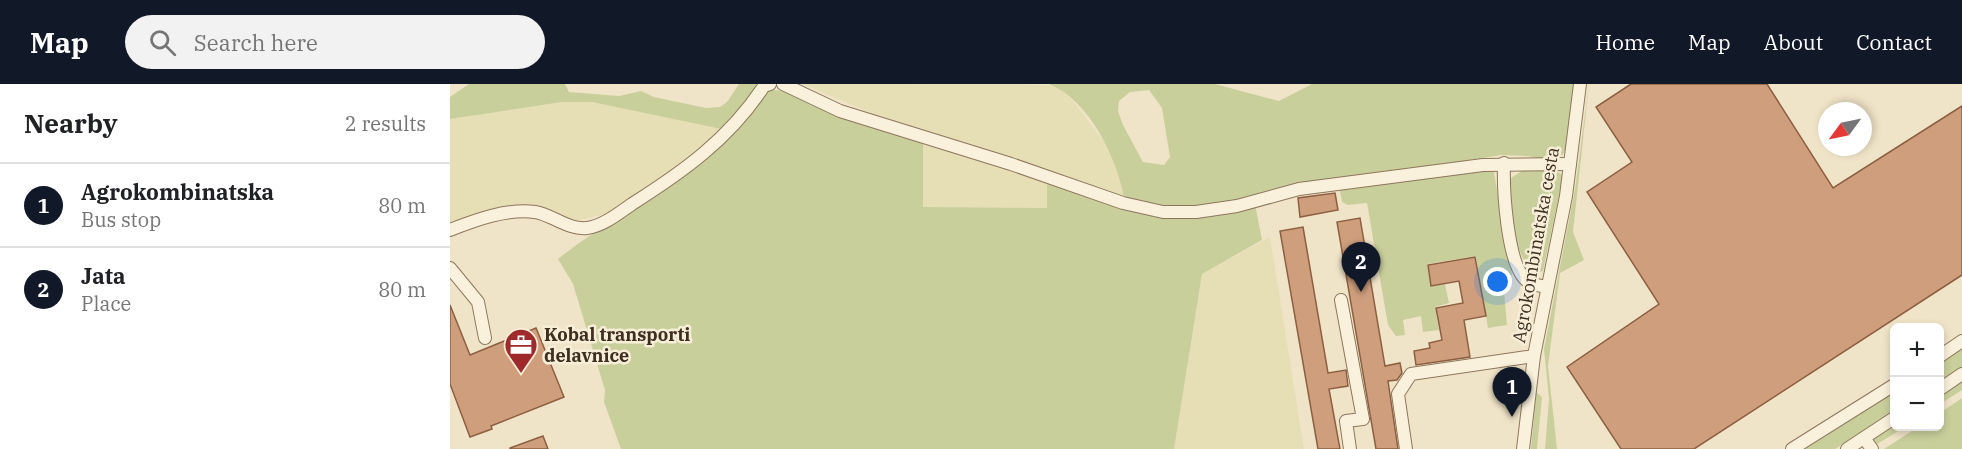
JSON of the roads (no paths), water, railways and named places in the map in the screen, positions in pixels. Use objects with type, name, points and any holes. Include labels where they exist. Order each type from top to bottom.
[{"type":"street","points":[[450,230],[495,216],[524,212],[537,212],[565,225],[587,228],[605,222],[682,173],[705,154],[742,118],[764,86],[770,84]]},
{"type":"street","points":[[783,84],[840,111],[1011,164],[1123,203],[1163,212],[1196,212],[1331,183],[1504,163],[1570,164]]},
{"type":"street","name":"Agrokombinatska cesta","points":[[1523,449],[1534,356],[1570,164],[1580,84]]},
{"type":"street","points":[[1504,163],[1507,224],[1516,260],[1523,278],[1531,284],[1546,287]]},
{"type":"street","points":[[450,268],[478,302],[485,338]]},
{"type":"street","points":[[1341,300],[1364,419],[1346,421],[1350,449]]},
{"type":"street","points":[[1944,353],[1962,341]]},
{"type":"street","points":[[1406,449],[1398,394],[1412,374],[1534,356]]},
{"type":"street","points":[[1944,386],[1962,374]]},
{"type":"street","points":[[1792,449],[1890,388]]},
{"type":"street","points":[[1847,449],[1890,421]]},
{"type":"street","points":[[1864,438],[1872,449]]},
{"type":"place","name":"Jata","points":[[1361,292]]},
{"type":"place","name":"Kobal transporti delavnice","points":[[521,374]]},
{"type":"place","name":"Agrokombinatska","points":[[1512,417]]}]
